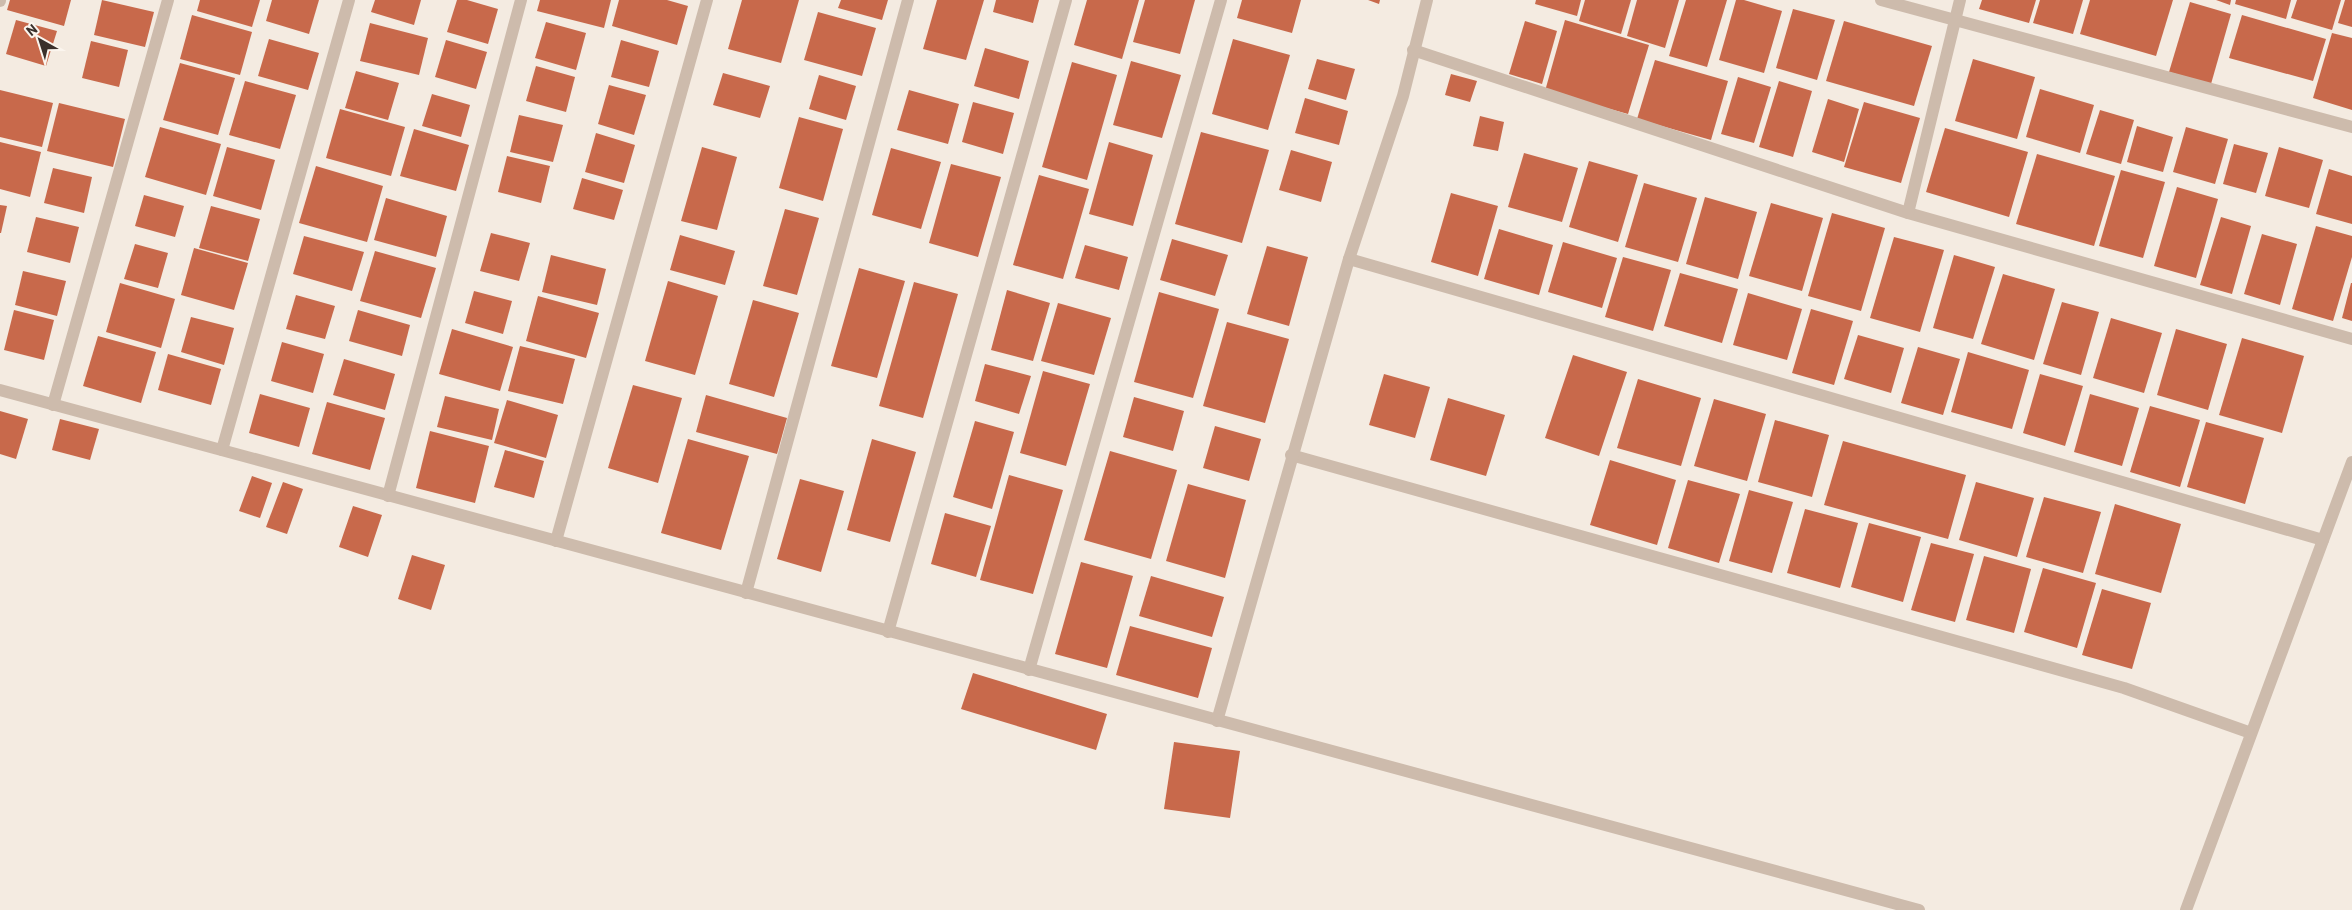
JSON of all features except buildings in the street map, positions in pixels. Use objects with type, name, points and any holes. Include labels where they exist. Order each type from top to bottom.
[{"type":"street","points":[[53,405],[168,0]]},
{"type":"street","points":[[222,450],[349,0]]},
{"type":"street","points":[[388,496],[521,0]]},
{"type":"street","points":[[556,542],[707,0]]},
{"type":"street","points":[[746,593],[908,0]]},
{"type":"street","points":[[888,632],[1066,0]]},
{"type":"street","points":[[1029,670],[1221,0]]},
{"type":"street","points":[[1216,721],[1291,455],[1349,259],[1403,96],[1413,50],[1428,0]]},
{"type":"street","points":[[1881,0],[2352,127]]},
{"type":"street","points":[[1908,213],[1960,0]]},
{"type":"street","points":[[1413,50],[1908,213],[2352,340]]},
{"type":"street","points":[[1349,259],[2323,540]]},
{"type":"street","points":[[0,390],[1919,910]]},
{"type":"street","points":[[1291,455],[2124,688],[2251,734]]},
{"type":"street","points":[[2186,910],[2352,462]]}]
